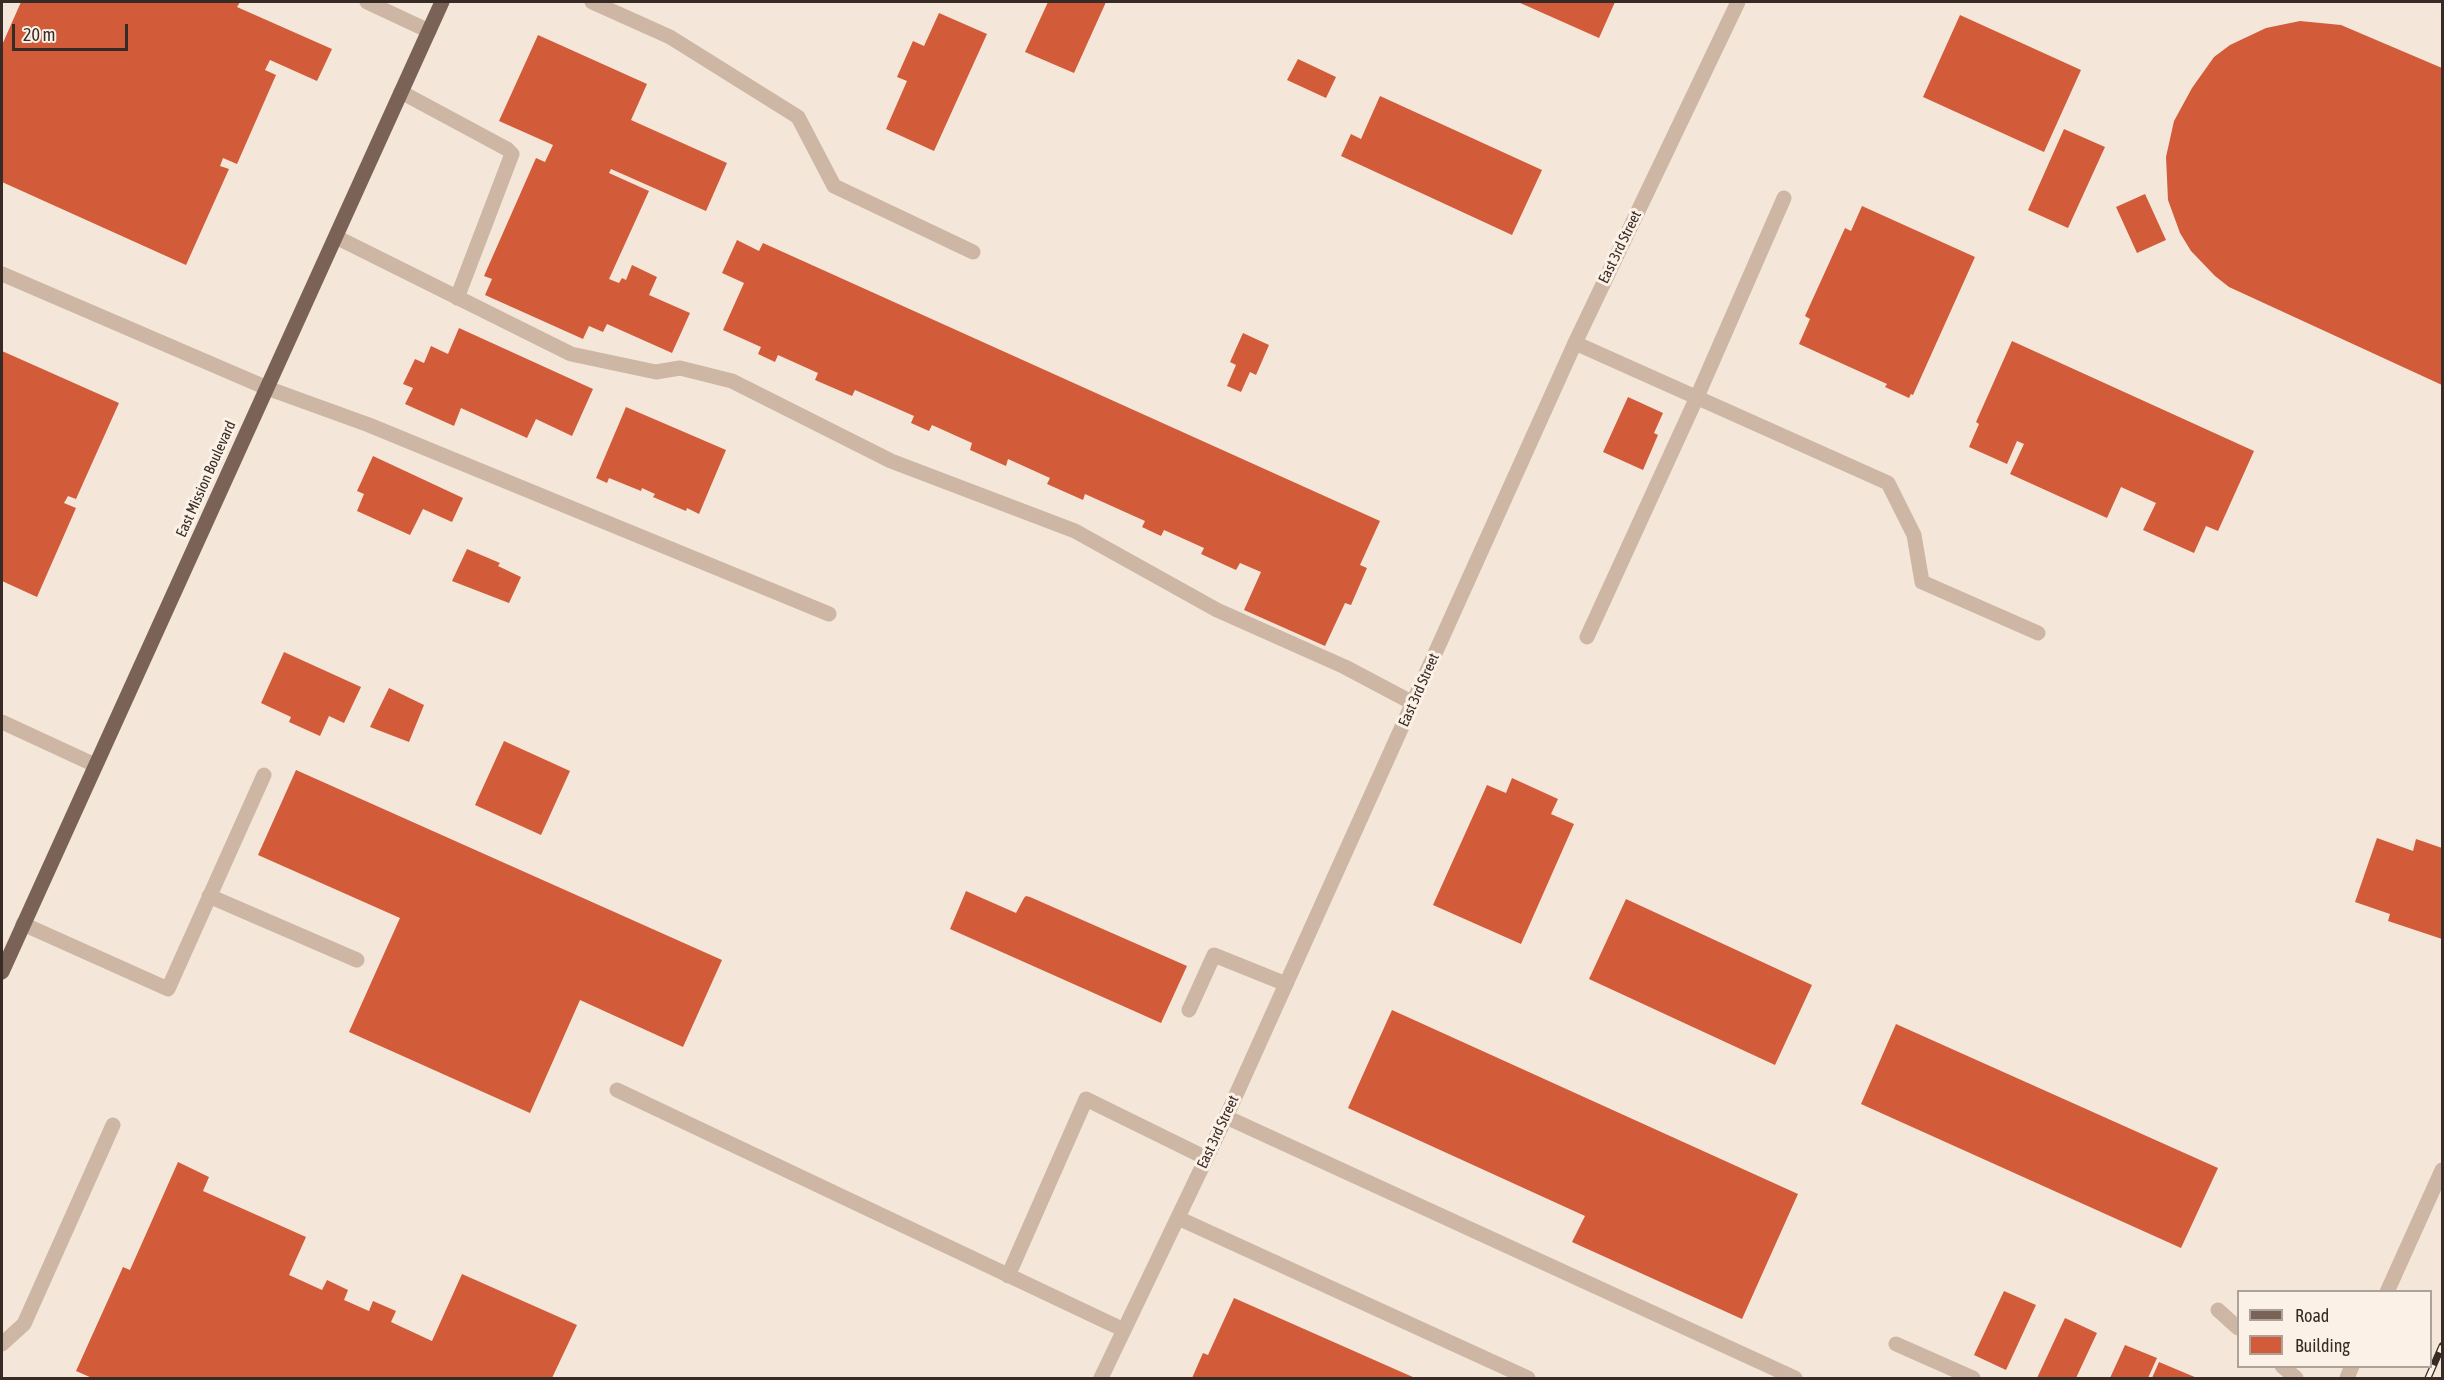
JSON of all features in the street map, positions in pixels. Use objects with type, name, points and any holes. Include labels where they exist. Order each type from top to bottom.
[{"type":"main road","name":"East Mission Boulevard","points":[[2,972],[442,2]]},
{"type":"street","points":[[367,2],[429,31]]},
{"type":"street","points":[[592,2],[670,37],[798,117],[834,186],[974,252]]},
{"type":"street","name":"East 3rd Street","points":[[1101,1378],[1226,1117],[1575,343],[1738,2]]},
{"type":"street","points":[[401,92],[507,149],[512,154],[457,298]]},
{"type":"street","points":[[1587,637],[1697,397],[1784,198]]},
{"type":"street","points":[[336,237],[571,354],[656,372],[680,368],[732,381],[891,461],[1075,531],[1217,610],[1346,667],[1413,703]]},
{"type":"street","points":[[2,274],[267,388],[369,425],[829,614]]},
{"type":"street","points":[[1575,343],[1888,483],[1914,535],[1922,582],[2038,633]]},
{"type":"street","points":[[2,722],[95,765]]},
{"type":"street","points":[[23,924],[168,989],[264,774]]},
{"type":"street","points":[[209,896],[357,960]]},
{"type":"street","points":[[1189,1011],[1214,955],[1286,984]]},
{"type":"street","points":[[617,1090],[1124,1330]]},
{"type":"street","points":[[1008,1276],[1086,1099],[1206,1158]]},
{"type":"street","points":[[1226,1117],[1796,1378]]},
{"type":"street","points":[[2,1344],[24,1324],[113,1125]]},
{"type":"street","points":[[2388,1290],[2442,1170]]},
{"type":"street","points":[[1178,1218],[1528,1378]]},
{"type":"street","points":[[2218,1310],[2237,1327]]},
{"type":"street","points":[[1896,1344],[1973,1378]]},
{"type":"street","points":[[2284,1368],[2296,1378]]},
{"type":"building","points":[[21,2],[240,2],[237,7],[332,49],[317,81],[270,60],[265,70],[276,75],[237,164],[223,158],[220,166],[229,169],[186,265],[2,182],[2,45]]},
{"type":"building","points":[[1048,2],[1106,2],[1074,73],[1025,52]]},
{"type":"building","points":[[1518,2],[1615,2],[1599,38]]},
{"type":"building","points":[[939,13],[987,34],[934,151],[886,129],[907,81],[897,77],[913,41],[924,46]]},
{"type":"building","points":[[1960,15],[2081,70],[2044,152],[1923,97]]},
{"type":"building","points":[[2300,21],[2341,25],[2442,68],[2442,385],[2229,287],[2191,251],[2180,233],[2168,200],[2166,157],[2174,121],[2192,88],[2214,57],[2230,45],[2266,28]]},
{"type":"building","points":[[538,35],[647,84],[631,120],[727,163],[706,211],[611,169],[609,173],[649,191],[609,279],[619,283],[622,278],[626,280],[632,265],[657,277],[649,295],[690,313],[672,353],[607,324],[603,332],[589,326],[583,339],[485,295],[492,279],[484,276],[536,158],[545,162],[553,145],[499,121]]},
{"type":"building","points":[[1298,59],[1336,77],[1326,98],[1287,80]]},
{"type":"building","points":[[1380,96],[1542,170],[1512,235],[1341,156],[1351,134],[1361,139]]},
{"type":"building","points":[[2064,129],[2105,147],[2068,228],[2028,210]]},
{"type":"building","points":[[2145,194],[2166,240],[2137,253],[2116,207]]},
{"type":"building","points":[[1862,206],[1975,257],[1913,395],[1911,394],[1909,398],[1885,387],[1887,384],[1799,344],[1810,319],[1805,316],[1845,228],[1851,231]]},
{"type":"building","points":[[737,240],[759,251],[763,243],[1380,521],[1360,565],[1367,568],[1351,605],[1345,603],[1325,646],[1244,610],[1261,572],[1240,563],[1236,570],[1201,554],[1204,548],[1164,530],[1161,536],[1142,527],[1145,521],[1085,494],[1083,500],[1047,484],[1050,478],[1008,459],[1006,466],[970,450],[972,443],[932,425],[929,431],[911,423],[914,416],[855,390],[852,396],[815,380],[818,373],[778,355],[775,362],[758,354],[761,347],[723,330],[744,283],[722,273]]},
{"type":"building","points":[[459,328],[593,389],[572,436],[536,419],[527,438],[461,408],[454,426],[405,404],[413,388],[403,384],[415,359],[424,363],[431,346],[448,354]]},
{"type":"building","points":[[1243,333],[1269,345],[1256,375],[1250,372],[1241,392],[1227,386],[1236,365],[1230,362]]},
{"type":"building","points":[[2012,341],[2254,451],[2218,531],[2206,526],[2194,553],[2143,530],[2156,503],[2121,487],[2107,518],[2010,474],[2024,444],[2017,441],[2007,464],[1969,447],[1979,424],[1976,422]]},
{"type":"building","points":[[2,351],[119,403],[76,499],[68,496],[64,503],[76,508],[37,597],[2,581]]},
{"type":"building","points":[[1628,397],[1663,413],[1654,433],[1658,435],[1643,470],[1603,452]]},
{"type":"building","points":[[626,407],[726,450],[699,514],[653,497],[655,494],[642,488],[641,491],[609,478],[607,483],[596,478]]},
{"type":"building","points":[[373,456],[463,498],[452,522],[423,509],[410,535],[357,511],[364,494],[357,491]]},
{"type":"building","points":[[467,549],[500,563],[498,566],[521,577],[509,603],[452,581]]},
{"type":"building","points":[[284,652],[361,687],[344,723],[329,716],[320,736],[289,722],[291,717],[261,703]]},
{"type":"building","points":[[389,688],[424,705],[409,742],[370,727]]},
{"type":"building","points":[[504,741],[570,771],[541,835],[475,805]]},
{"type":"building","points":[[296,770],[722,960],[683,1047],[580,1000],[530,1113],[349,1032],[400,918],[258,855]]},
{"type":"building","points":[[1512,778],[1558,799],[1551,814],[1574,824],[1521,944],[1433,905],[1487,785],[1506,793]]},
{"type":"building","points":[[2377,838],[2413,851],[2416,839],[2442,848],[2442,939],[2388,921],[2390,914],[2355,902]]},
{"type":"building","points":[[966,891],[1016,913],[1024,898],[1030,897],[1187,966],[1161,1023],[950,929]]},
{"type":"building","points":[[1626,899],[1812,985],[1775,1065],[1589,979]]},
{"type":"building","points":[[1392,1010],[1798,1194],[1742,1319],[1572,1242],[1585,1216],[1348,1108]]},
{"type":"building","points":[[1896,1024],[2218,1168],[2181,1248],[1861,1104]]},
{"type":"building","points":[[178,1162],[209,1177],[203,1191],[306,1237],[289,1275],[322,1290],[327,1280],[348,1290],[344,1300],[369,1311],[373,1301],[396,1311],[391,1322],[432,1341],[462,1274],[577,1325],[552,1378],[92,1378],[76,1371],[123,1267],[130,1270]]},
{"type":"building","points":[[2004,1291],[2036,1305],[2006,1370],[1974,1355]]},
{"type":"building","points":[[1234,1298],[1415,1378],[1192,1378],[1203,1353],[1208,1355]]},
{"type":"building","points":[[2065,1318],[2097,1333],[2076,1378],[2037,1378]]},
{"type":"building","points":[[2125,1345],[2157,1358],[2148,1378],[2110,1378]]},
{"type":"building","points":[[2159,1362],[2197,1378],[2152,1378]]},
{"type":"railway","points":[[2428,1378],[2442,1346]]}]
